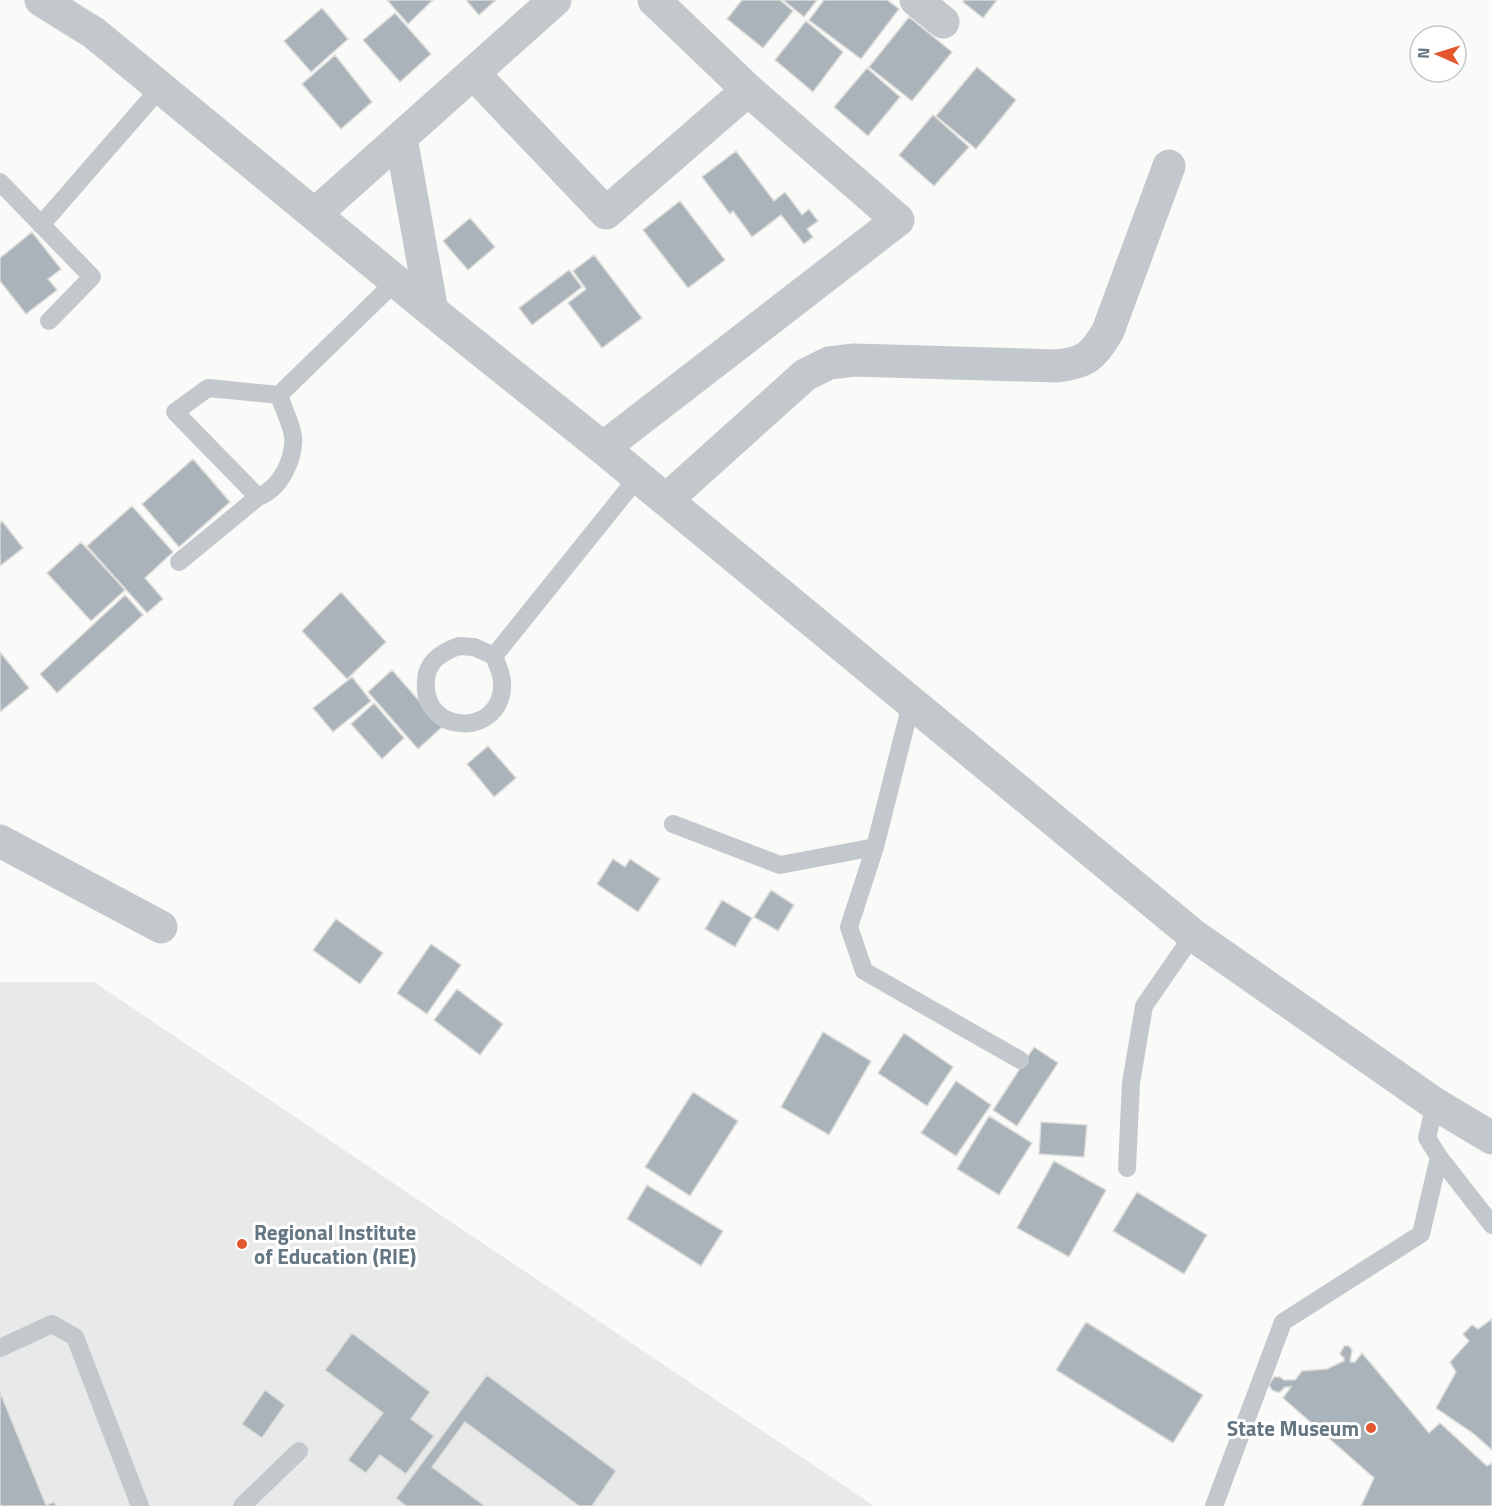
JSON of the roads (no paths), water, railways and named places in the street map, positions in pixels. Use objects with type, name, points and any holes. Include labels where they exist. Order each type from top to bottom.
[{"type":"street","points":[[41,0],[94,33],[432,311],[603,448],[1193,935],[1435,1104],[1492,1138]]},
{"type":"street","points":[[315,214],[555,0]]},
{"type":"street","points":[[603,448],[898,220],[748,90],[654,0]]},
{"type":"street","points":[[916,0],[944,21]]},
{"type":"street","points":[[473,73],[606,213],[748,90]]},
{"type":"street","points":[[401,138],[432,311]]},
{"type":"street","points":[[666,500],[805,375],[829,363],[855,360],[1056,366],[1077,364],[1097,349],[1108,331],[1169,166]]},
{"type":"street","points":[[0,841],[161,927]]},
{"type":"lane","points":[[41,225],[160,87]]},
{"type":"lane","points":[[0,182],[92,277],[49,321]]},
{"type":"lane","points":[[258,497],[175,412],[208,388],[279,395],[396,281]]},
{"type":"lane","points":[[179,562],[258,497],[270,493],[288,467],[293,436],[279,395]]},
{"type":"lane","points":[[494,656],[638,477]]},
{"type":"lane","points":[[459,646],[474,647],[494,656],[502,680],[502,695],[495,709],[483,719],[469,724],[454,723],[440,716],[430,705],[425,690],[426,675],[433,661],[444,651],[459,646]]},
{"type":"lane","points":[[911,704],[875,847],[849,927],[864,971],[1020,1060]]},
{"type":"lane","points":[[673,824],[780,865],[875,847]]},
{"type":"lane","points":[[1127,1168],[1131,1083],[1144,1006],[1193,935]]},
{"type":"lane","points":[[1435,1104],[1427,1138],[1492,1226]]},
{"type":"lane","points":[[1214,1506],[1283,1322],[1421,1234],[1439,1157]]},
{"type":"lane","points":[[0,1348],[52,1324],[75,1336],[140,1506]]},
{"type":"lane","points":[[242,1506],[299,1451]]},
{"type":"place","name":"Regional Institute of Education (RIE)","points":[[242,1244]]},
{"type":"place","name":"State Museum","points":[[1371,1428]]}]
